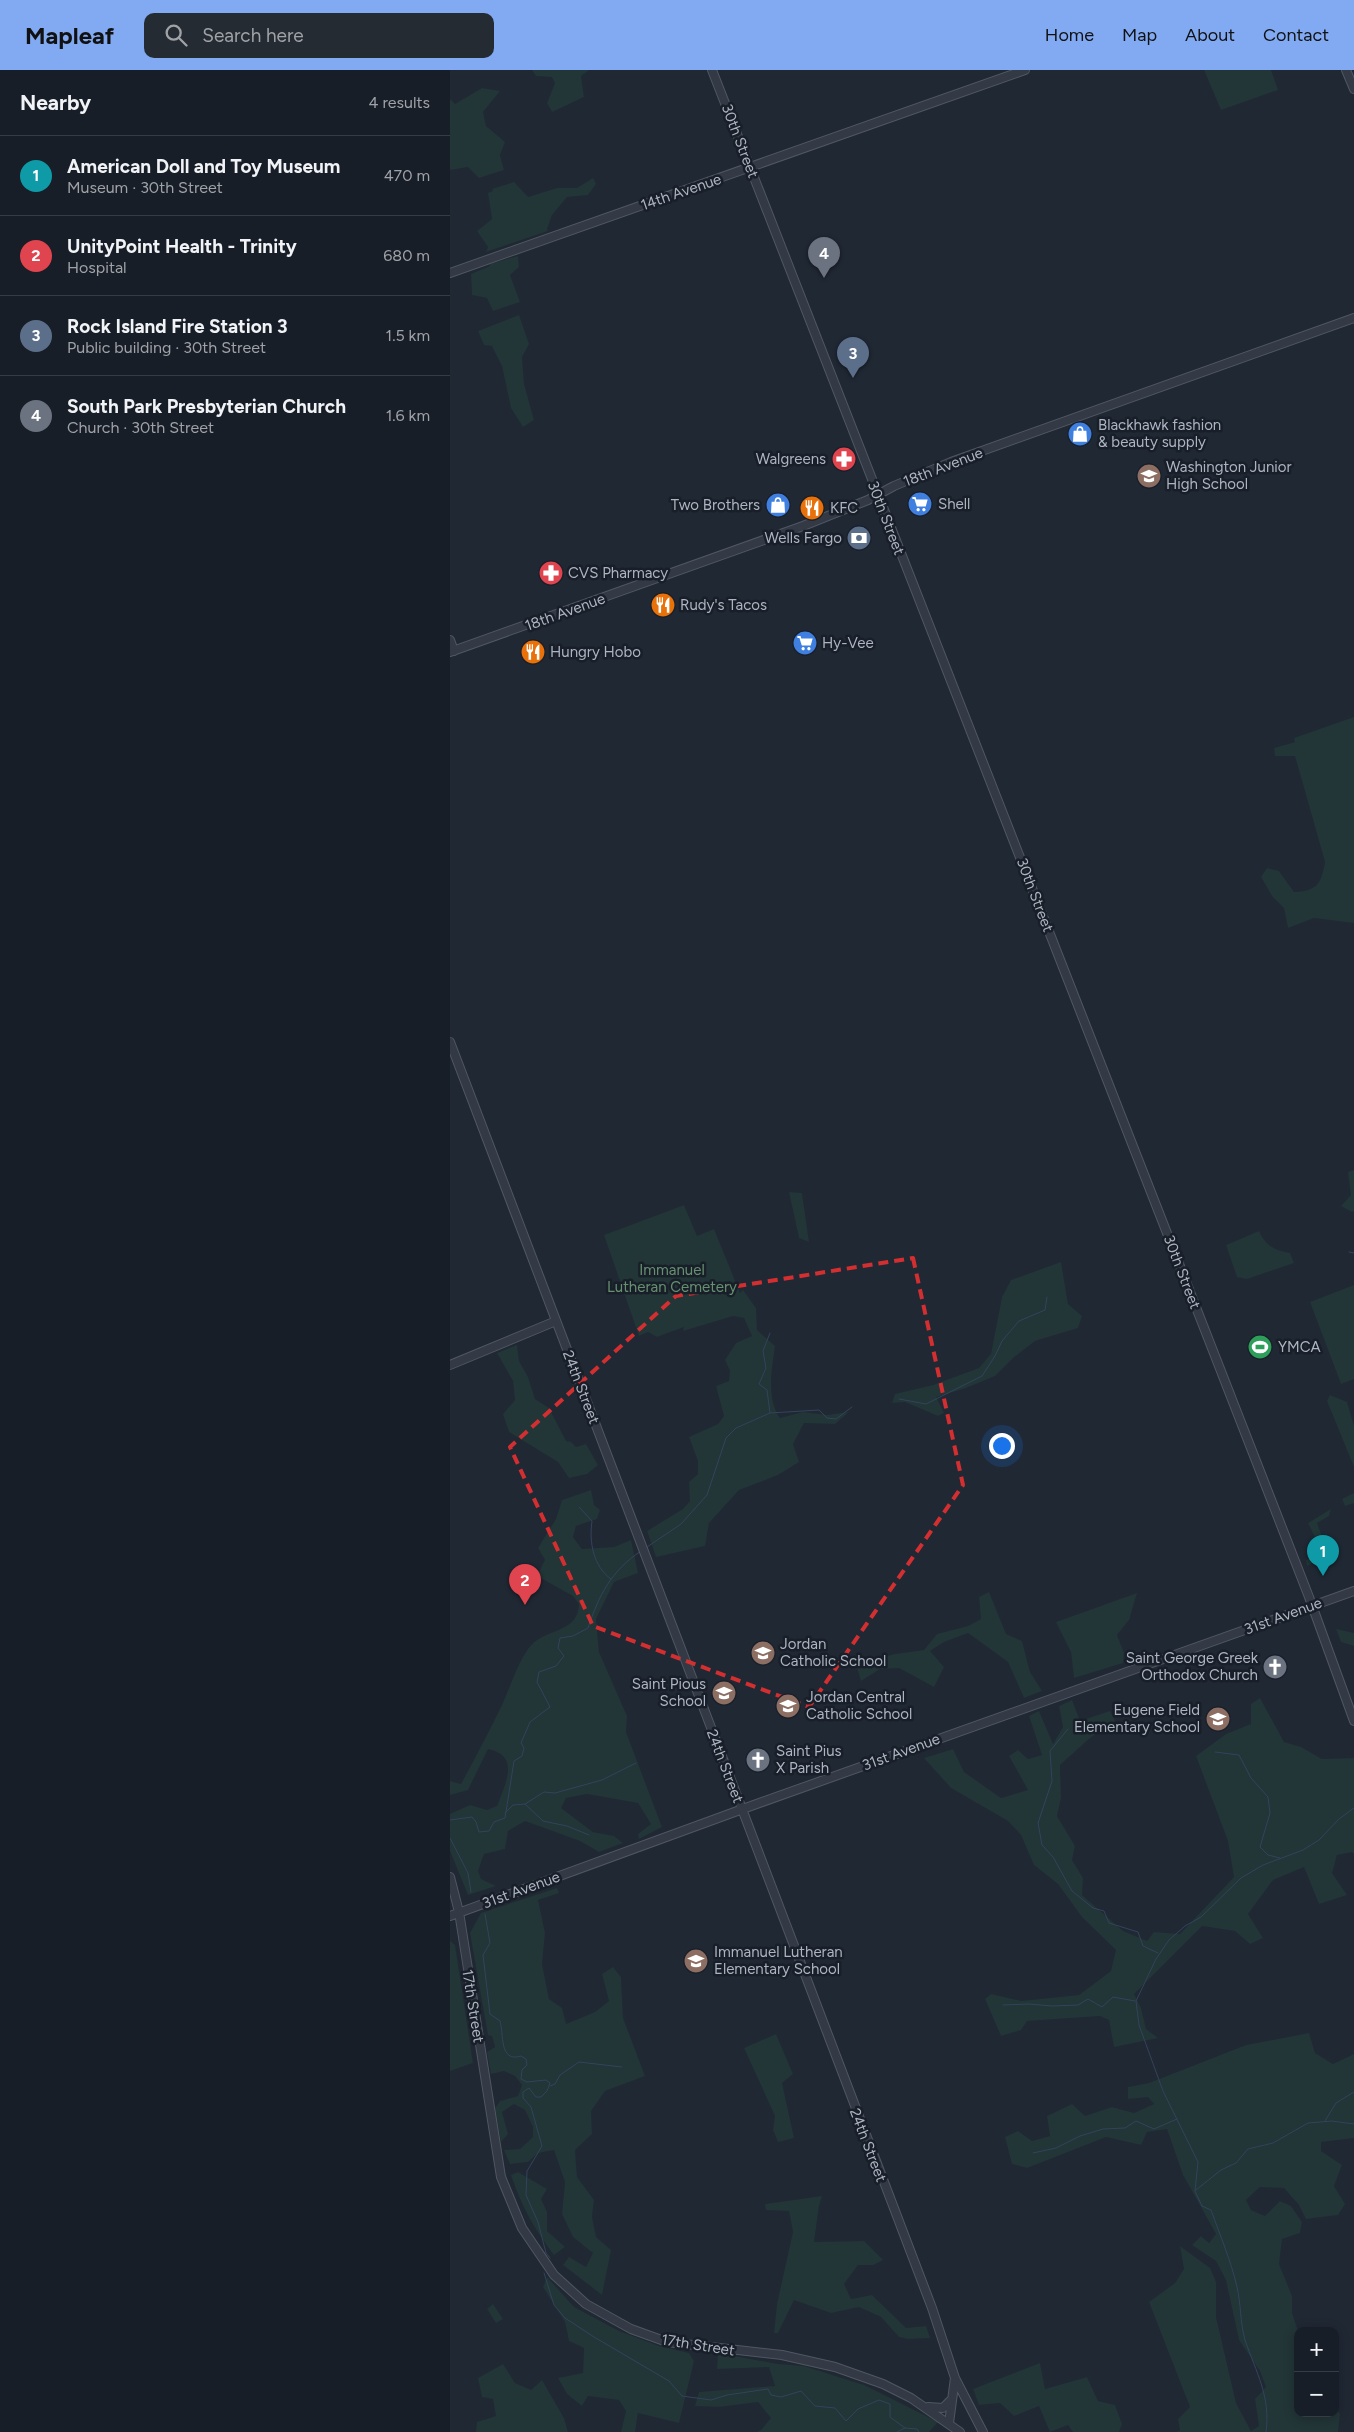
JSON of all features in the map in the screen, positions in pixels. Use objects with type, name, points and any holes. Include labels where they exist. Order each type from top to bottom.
[{"type":"street","name":"30th Street","points":[[712,70],[1312,1606],[1354,1721]]},
{"type":"street","name":"14th Avenue","points":[[450,273],[1025,70]]},
{"type":"street","points":[[1346,70],[1354,89]]},
{"type":"street","name":"18th Avenue","points":[[452,652],[795,529],[952,462],[1354,318]]},
{"type":"street","points":[[450,640],[452,652]]},
{"type":"street","name":"24th Street","points":[[450,1042],[932,2308],[955,2378],[983,2432]]},
{"type":"street","points":[[450,1365],[556,1321]]},
{"type":"street","name":"31st Avenue","points":[[450,1916],[741,1809],[1354,1591]]},
{"type":"street","name":"17th Street","points":[[450,1877],[459,1912],[501,2177],[522,2228],[554,2275],[586,2304],[631,2329],[667,2342],[782,2355],[817,2362],[883,2384],[923,2406],[960,2432]]},
{"type":"street","name":"24th Street","points":[[949,2423],[955,2378]]},
{"type":"street","points":[[923,2406],[943,2408],[953,2394]]},
{"type":"highlighted area","points":[[913,1258],[963,1485],[809,1707],[593,1626],[510,1447],[676,1296]]},
{"type":"green space","points":[[532,70],[589,70],[581,76],[584,97],[552,112],[547,103],[555,83],[552,77],[536,76]]},
{"type":"green space","points":[[1204,70],[1271,70],[1278,90],[1221,110]]},
{"type":"green space","points":[[482,88],[500,91],[483,112],[486,126],[505,142],[500,155],[504,170],[479,178],[468,167],[450,170],[450,99],[455,104]]},
{"type":"green space","points":[[593,178],[596,184],[588,195],[567,197],[552,215],[548,231],[486,252],[488,247],[477,231],[492,219],[488,193],[493,191],[492,189],[514,182],[528,197],[557,188],[577,188]]},
{"type":"green space","points":[[518,256],[519,267],[510,275],[520,302],[493,311],[487,298],[472,295],[471,274],[490,266],[490,264]]},
{"type":"green space","points":[[519,315],[529,344],[522,357],[524,384],[534,420],[523,427],[511,408],[502,366],[492,346],[484,345],[478,331]]},
{"type":"green space","points":[[1354,717],[1354,923],[1314,918],[1288,928],[1284,908],[1272,896],[1261,877],[1267,868],[1279,871],[1294,892],[1308,890],[1317,885],[1322,876],[1325,862],[1295,756],[1275,756],[1274,748],[1295,742],[1294,738]]},
{"type":"green space","points":[[1354,1170],[1354,1211],[1352,1212],[1341,1206],[1351,1195],[1348,1172]]},
{"type":"green space","points":[[789,1192],[802,1193],[809,1242],[799,1238]]},
{"type":"green space","name":"Immanuel Lutheran Cemetery","points":[[684,1205],[697,1236],[714,1229],[740,1293],[743,1290],[756,1308],[757,1330],[775,1346],[771,1393],[780,1418],[803,1412],[827,1415],[849,1412],[835,1424],[804,1423],[793,1444],[799,1462],[778,1475],[739,1490],[709,1523],[705,1546],[656,1557],[647,1531],[683,1509],[690,1501],[689,1482],[698,1474],[698,1461],[689,1437],[718,1424],[724,1416],[716,1386],[729,1381],[730,1371],[725,1360],[736,1343],[752,1336],[744,1318],[733,1316],[683,1331],[684,1327],[657,1337],[648,1332],[639,1336],[604,1235]]},
{"type":"green space","points":[[1259,1231],[1271,1246],[1290,1253],[1294,1263],[1247,1279],[1237,1277],[1226,1245]]},
{"type":"green space","points":[[1061,1262],[1068,1304],[1082,1316],[1078,1328],[1035,1341],[1013,1358],[995,1376],[966,1388],[936,1397],[944,1413],[938,1416],[905,1402],[892,1403],[895,1394],[933,1385],[979,1368],[991,1354],[1002,1297],[1011,1280]]},
{"type":"green space","points":[[1354,1285],[1354,1379],[1341,1384],[1310,1302]]},
{"type":"green space","points":[[517,1345],[519,1361],[528,1377],[535,1399],[549,1408],[566,1441],[571,1442],[576,1447],[586,1444],[598,1465],[587,1474],[569,1478],[558,1462],[509,1432],[503,1414],[515,1400],[513,1381],[497,1353]]},
{"type":"green space","points":[[1330,1395],[1347,1402],[1354,1426],[1354,1467],[1327,1401]]},
{"type":"green space","points":[[591,1490],[594,1505],[600,1510],[597,1519],[576,1526],[573,1537],[582,1549],[614,1547],[631,1540],[638,1573],[614,1582],[596,1619],[599,1652],[627,1716],[626,1732],[662,1827],[639,1839],[638,1834],[651,1824],[638,1803],[587,1794],[566,1798],[561,1808],[593,1832],[614,1836],[623,1843],[599,1852],[580,1841],[525,1821],[508,1831],[505,1849],[484,1854],[478,1871],[481,1879],[496,1886],[468,1895],[450,1851],[450,1814],[470,1805],[487,1810],[497,1806],[508,1772],[507,1764],[498,1753],[488,1749],[468,1790],[450,1795],[450,1781],[461,1784],[502,1705],[517,1669],[528,1649],[542,1637],[573,1621],[577,1614],[579,1604],[573,1596],[537,1576],[545,1560],[538,1548],[556,1519],[562,1500]]},
{"type":"green space","points":[[1354,1493],[1354,1503],[1345,1506],[1342,1499]]},
{"type":"green space","points":[[1331,1509],[1329,1516],[1317,1523],[1326,1547],[1331,1554],[1307,1566],[1306,1560],[1322,1552],[1308,1523]]},
{"type":"green space","points":[[989,1592],[1006,1634],[1022,1641],[1030,1672],[1042,1691],[1024,1698],[1008,1662],[968,1633],[944,1642],[930,1651],[944,1667],[934,1687],[899,1668],[880,1669],[861,1681],[856,1664],[895,1654],[924,1650],[937,1634],[968,1626],[981,1619],[979,1597]]},
{"type":"green space","points":[[1137,1593],[1129,1620],[1117,1635],[1124,1653],[1123,1663],[1074,1678],[1071,1652],[1056,1622]]},
{"type":"green space","points":[[1336,1629],[1354,1633],[1354,1646],[1341,1642]]},
{"type":"green space","points":[[1260,1698],[1284,1742],[1301,1747],[1322,1759],[1354,1758],[1354,1854],[1352,1852],[1337,1855],[1332,1873],[1347,1895],[1319,1904],[1304,1867],[1273,1880],[1248,1914],[1263,1938],[1250,1944],[1235,1931],[1202,1926],[1134,1994],[1141,2008],[1146,2029],[1158,2038],[1114,2047],[1109,2020],[1100,2016],[1027,2021],[1021,2030],[1001,2036],[985,1999],[991,1994],[1021,2001],[1079,1995],[1111,1971],[1116,1950],[1082,1917],[1058,1884],[1034,1865],[1021,1835],[1008,1821],[951,1788],[924,1758],[953,1749],[964,1772],[1001,1798],[1028,1790],[1009,1756],[1018,1750],[1028,1759],[1042,1755],[1029,1716],[1039,1711],[1053,1744],[1063,1727],[1059,1706],[1072,1700],[1080,1721],[1110,1711],[1115,1721],[1090,1738],[1060,1765],[1061,1798],[1057,1816],[1075,1846],[1072,1860],[1083,1878],[1082,1895],[1123,1931],[1147,1941],[1154,1932],[1180,1934],[1234,1877],[1228,1841],[1196,1756],[1226,1734],[1251,1724],[1251,1704]]},
{"type":"green space","points":[[557,1888],[559,1893],[538,1900],[545,1933],[542,1964],[549,1999],[562,2008],[566,2024],[595,2012],[609,2001],[602,1974],[613,1967],[621,1977],[623,2018],[645,2076],[605,2091],[591,2111],[592,2134],[575,2150],[577,2177],[594,2200],[592,2217],[596,2237],[611,2250],[602,2295],[563,2265],[569,2257],[586,2267],[593,2253],[573,2237],[562,2214],[565,2182],[554,2150],[538,2153],[528,2162],[510,2164],[504,2150],[520,2149],[533,2137],[533,2127],[525,2110],[514,2104],[502,2112],[508,2134],[501,2142],[495,2108],[500,2101],[518,2096],[522,2085],[515,2076],[504,2071],[491,2074],[487,2052],[495,2047],[492,2036],[488,2035],[470,1933],[481,1913]]},
{"type":"green space","points":[[450,1941],[455,1945],[473,2063],[450,2071]]},
{"type":"green space","points":[[1309,2033],[1315,2053],[1333,2064],[1354,2054],[1354,2138],[1321,2142],[1321,2151],[1342,2165],[1334,2186],[1345,2204],[1338,2215],[1306,2219],[1299,2205],[1284,2188],[1260,2187],[1246,2200],[1251,2210],[1265,2216],[1280,2201],[1291,2206],[1302,2222],[1300,2233],[1282,2239],[1279,2264],[1292,2296],[1292,2313],[1297,2327],[1294,2327],[1294,2417],[1339,2417],[1339,2413],[1340,2414],[1338,2432],[1176,2432],[1180,2431],[1178,2419],[1190,2407],[1149,2302],[1175,2283],[1184,2269],[1180,2246],[1210,2268],[1216,2282],[1216,2317],[1236,2403],[1251,2431],[1259,2426],[1255,2399],[1266,2387],[1260,2371],[1239,2340],[1226,2280],[1216,2261],[1192,2245],[1201,2236],[1209,2243],[1216,2234],[1183,2175],[1167,2129],[1147,2132],[1141,2145],[1106,2137],[1027,2168],[1012,2164],[1005,2137],[1018,2131],[1032,2141],[1050,2136],[1047,2116],[1072,2104],[1085,2116],[1112,2107],[1134,2113],[1154,2104],[1148,2097],[1128,2099],[1128,2087],[1149,2083],[1246,2045]]},
{"type":"green space","points":[[776,2034],[793,2074],[782,2083],[794,2138],[778,2142],[773,2130],[775,2116],[744,2048]]},
{"type":"green space","points":[[518,2172],[547,2189],[541,2199],[547,2212],[547,2231],[565,2247],[554,2255],[535,2227],[519,2197],[511,2175]]},
{"type":"green space","points":[[822,2196],[814,2242],[864,2241],[883,2260],[873,2265],[858,2265],[844,2284],[851,2299],[872,2295],[906,2328],[926,2326],[930,2338],[908,2339],[899,2337],[881,2317],[859,2307],[831,2313],[794,2300],[778,2333],[774,2333],[777,2304],[793,2232],[789,2211],[766,2210],[765,2204]]},
{"type":"green space","points":[[547,2277],[574,2307],[619,2331],[659,2346],[689,2353],[694,2361],[679,2423],[638,2413],[635,2432],[621,2432],[626,2411],[619,2400],[588,2396],[582,2406],[567,2394],[558,2378],[583,2373],[584,2348],[569,2341],[565,2322],[543,2287]]},
{"type":"green space","points":[[493,2304],[503,2319],[496,2323],[487,2309]]},
{"type":"green space","points":[[718,2353],[778,2364],[804,2366],[864,2385],[938,2422],[929,2432],[757,2432],[771,2418],[758,2402],[719,2407],[695,2406],[699,2392],[775,2386],[769,2367],[717,2369]]},
{"type":"green space","points":[[1040,2363],[1045,2389],[1087,2377],[1098,2401],[1115,2405],[1122,2424],[1119,2432],[1073,2432],[1068,2425],[1050,2432],[1039,2406],[1014,2416],[1000,2403],[979,2405],[973,2389]]},
{"type":"green space","points":[[503,2364],[515,2383],[531,2390],[542,2380],[564,2418],[568,2432],[476,2432],[477,2422],[496,2416],[493,2399],[482,2397],[478,2378]]},
{"type":"waterway","points":[[1349,1252],[1354,1253]]},
{"type":"waterway","points":[[899,1399],[926,1404],[982,1376],[1002,1341],[1019,1321],[1045,1310],[1047,1297]]},
{"type":"waterway","points":[[647,1547],[681,1524],[707,1495],[726,1438],[736,1428],[770,1413],[767,1390],[759,1384],[766,1368],[763,1351],[770,1333]]},
{"type":"waterway","points":[[770,1413],[819,1410],[827,1418],[836,1419],[852,1407]]},
{"type":"waterway","points":[[579,1507],[592,1521],[591,1537],[596,1560],[605,1574],[611,1579]]},
{"type":"waterway","points":[[450,1820],[472,1817],[476,1822],[479,1832],[489,1831],[494,1822],[505,1818],[514,1761],[522,1756],[524,1748],[521,1743],[530,1722],[550,1707],[537,1682],[539,1672],[556,1666],[564,1656],[558,1648],[560,1638],[573,1636],[588,1628],[607,1585],[614,1575],[641,1551]]},
{"type":"waterway","points":[[1068,1729],[1050,1751],[1052,1781],[1038,1823],[1042,1845],[1053,1857],[1072,1891],[1093,1908],[1104,1911],[1109,1923],[1138,1932],[1143,1946],[1158,1953]]},
{"type":"waterway","points":[[1215,1752],[1239,1755],[1251,1778],[1268,1797],[1270,1813],[1260,1847],[1268,1855],[1280,1858]]},
{"type":"waterway","points":[[525,1804],[544,1792],[555,1793],[602,1780],[636,1763]]},
{"type":"waterway","points":[[505,1813],[513,1805],[525,1804],[543,1821],[567,1826],[589,1835]]},
{"type":"waterway","points":[[1266,2432],[1267,2419],[1264,2396],[1245,2340],[1232,2268],[1211,2210],[1202,2206],[1195,2191],[1198,2162],[1163,2091],[1139,2025],[1136,2001],[1156,1959],[1169,1940],[1185,1926],[1201,1917],[1241,1878],[1263,1865],[1303,1850],[1319,1840],[1339,1819],[1354,1808]]},
{"type":"waterway","points":[[450,1838],[468,1873],[471,1892]]},
{"type":"waterway","points":[[485,1914],[490,1943],[483,1955],[490,2014],[500,2021],[504,2046],[509,2055],[514,2057],[521,2056],[526,2059],[527,2065],[522,2070],[521,2079],[527,2082],[546,2080],[550,2083],[547,2091],[541,2097],[536,2097],[529,2088],[523,2092],[523,2098],[531,2107],[542,2146],[527,2171],[526,2195],[538,2222],[546,2253],[550,2258]]},
{"type":"waterway","points":[[1003,2005],[1078,2005],[1088,1999],[1102,2007],[1113,1997],[1135,2001]]},
{"type":"waterway","points":[[550,2086],[555,2084],[560,2075],[579,2062],[622,2067]]},
{"type":"waterway","points":[[1325,2121],[1336,2103],[1354,2092]]},
{"type":"waterway","points":[[1033,2153],[1056,2148],[1080,2136],[1103,2129],[1125,2128],[1136,2121],[1154,2129],[1177,2119]]},
{"type":"waterway","points":[[1196,2190],[1221,2170],[1236,2163],[1248,2149],[1273,2143],[1308,2123],[1332,2121],[1354,2124]]},
{"type":"waterway","points":[[544,2273],[554,2305],[565,2318],[669,2381],[682,2396],[711,2400],[727,2395],[768,2389],[771,2395],[781,2397],[801,2391],[815,2406],[835,2408],[846,2421],[858,2409],[879,2400],[890,2404],[890,2417],[905,2428],[917,2429],[919,2432]]},
{"type":"waterway","points":[[897,2432],[905,2428]]},
{"type":"place","name":"South Park Presbyterian Church","points":[[824,278]]},
{"type":"place","name":"Rock Island Fire Station 3","points":[[853,378]]},
{"type":"place","name":"Blackhawk fashion & beauty supply","points":[[1080,434]]},
{"type":"place","name":"Walgreens","points":[[844,459]]},
{"type":"place","name":"Washington Junior High School","points":[[1149,476]]},
{"type":"place","name":"Shell","points":[[920,504]]},
{"type":"place","name":"Two Brothers","points":[[778,505]]},
{"type":"place","name":"KFC","points":[[812,508]]},
{"type":"place","name":"Wells Fargo","points":[[859,538]]},
{"type":"place","name":"CVS Pharmacy","points":[[551,573]]},
{"type":"place","name":"Rudy's Tacos","points":[[663,605]]},
{"type":"place","name":"Hy-Vee","points":[[805,643]]},
{"type":"place","name":"Hungry Hobo","points":[[533,652]]},
{"type":"place","name":"YMCA","points":[[1260,1347]]},
{"type":"place","name":"American Doll and Toy Museum","points":[[1323,1576]]},
{"type":"place","name":"UnityPoint Health - Trinity","points":[[525,1605]]},
{"type":"place","name":"Jordan Catholic School","points":[[763,1653]]},
{"type":"place","name":"Saint George Greek Orthodox Church","points":[[1275,1667]]},
{"type":"place","name":"Saint Pious School","points":[[724,1693]]},
{"type":"place","name":"Jordan Central Catholic School","points":[[788,1706]]},
{"type":"place","name":"Eugene Field Elementary School","points":[[1218,1719]]},
{"type":"place","name":"Saint Pius X Parish","points":[[758,1760]]},
{"type":"place","name":"Immanuel Lutheran Elementary School","points":[[696,1961]]}]
